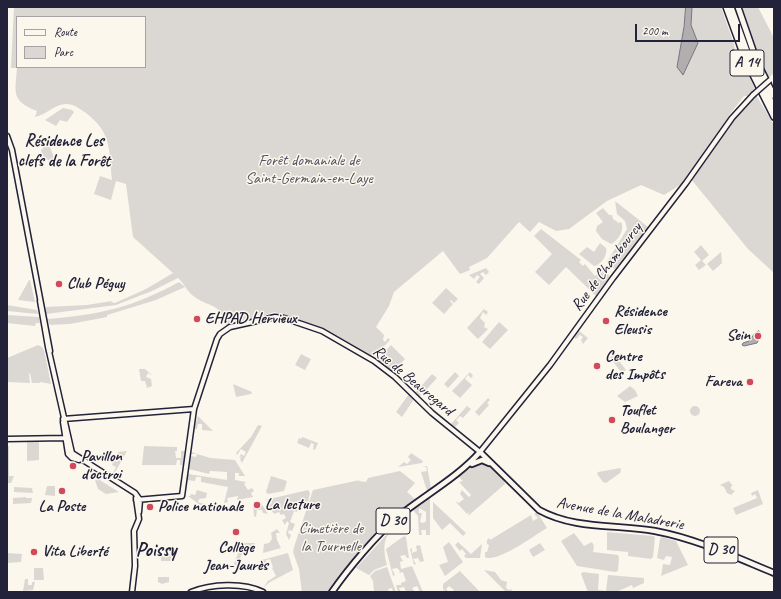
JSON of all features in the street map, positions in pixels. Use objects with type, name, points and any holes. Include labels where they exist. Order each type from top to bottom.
[{"type":"highway","name":"A 14","points":[[726,7],[745,59],[774,117]]},
{"type":"highway","name":"A 14","points":[[731,7],[749,57],[774,107]]},
{"type":"highway","points":[[738,7],[757,62],[774,96]]},
{"type":"main road","name":"D 30","points":[[332,592],[395,520],[434,489],[468,465],[480,452]]},
{"type":"main road","name":"Avenue de la Maladrerie","points":[[480,452],[539,510],[552,517],[596,526],[645,529],[665,533],[721,550],[774,573]]},
{"type":"main road","points":[[468,465],[483,460],[497,468]]},
{"type":"street","name":"Rue de Chambourcy","points":[[480,452],[550,365],[616,274],[686,183],[732,118],[753,95],[772,79]]},
{"type":"street","points":[[7,136],[12,150],[40,301],[50,346],[50,355],[63,419],[70,443],[71,455]]},
{"type":"street","name":"Rue de Beauregard","points":[[138,500],[182,496],[194,409],[220,334],[230,327],[266,318],[284,318],[322,331],[374,361],[395,377],[432,413],[480,452]]},
{"type":"street","points":[[63,419],[194,409]]},
{"type":"street","points":[[63,419],[65,438],[71,455],[130,489],[138,500],[138,521],[134,531],[134,572],[132,592]]},
{"type":"street","points":[[65,438],[67,433]]},
{"type":"street","points":[[7,440],[65,438],[70,443]]},
{"type":"street","points":[[191,592],[211,587],[234,586],[252,588],[263,592]]},
{"type":"street","points":[[252,588],[258,592]]},
{"type":"green space","name":"Forêt domaniale de Saint-Germain-en-Laye","points":[[14,7],[721,7],[734,44],[736,55],[741,60],[755,89],[749,96],[744,96],[730,114],[717,136],[680,185],[664,195],[641,185],[607,201],[569,229],[556,231],[539,222],[530,232],[519,222],[487,258],[469,267],[470,270],[460,274],[443,251],[394,292],[389,306],[376,327],[384,335],[383,340],[385,342],[388,338],[390,340],[375,356],[372,356],[326,329],[275,312],[226,326],[217,308],[192,295],[178,278],[152,291],[116,305],[46,314],[46,307],[87,305],[112,301],[111,302],[115,303],[146,289],[173,273],[133,237],[126,184],[116,181],[111,200],[94,194],[100,176],[112,180],[108,143],[101,128],[94,120],[77,107],[69,104],[62,104],[35,117],[37,111],[23,104],[16,95],[17,68],[146,68],[146,16],[16,16],[16,68],[11,68]]},
{"type":"green space","points":[[740,7],[758,7],[774,38],[774,73],[767,79]]},
{"type":"green space","points":[[756,95],[774,125],[774,273],[748,249],[691,179],[744,107]]},
{"type":"green space","points":[[63,108],[74,112],[67,122],[60,120],[56,126],[45,120]]},
{"type":"green space","points":[[44,147],[50,147],[55,160],[53,163],[42,156],[41,150]]},
{"type":"green space","points":[[615,201],[648,227],[615,269],[608,266],[607,262],[627,229],[625,221],[617,214]]},
{"type":"green space","points":[[603,208],[609,215],[612,215],[613,219],[619,223],[621,222],[622,225],[622,231],[616,240],[611,244],[602,239],[596,231],[597,226],[603,222],[596,213]]},
{"type":"green space","points":[[541,229],[581,260],[579,262],[583,266],[585,264],[595,276],[602,270],[610,276],[596,296],[566,267],[549,285],[535,272],[552,254],[534,236]]},
{"type":"green space","points":[[600,243],[606,248],[606,254],[601,262],[594,266],[579,254],[587,247],[594,252]]},
{"type":"green space","points":[[701,245],[709,255],[702,261],[706,265],[699,270],[695,265],[701,260],[694,252]]},
{"type":"green space","points":[[721,252],[722,263],[713,271],[707,264]]},
{"type":"green space","points":[[486,268],[489,272],[486,275],[483,272],[480,274],[484,278],[479,284],[476,282],[480,277],[477,275],[474,279],[469,275]]},
{"type":"green space","points":[[29,280],[35,302],[18,300]]},
{"type":"green space","points":[[179,282],[185,287],[156,300],[107,315],[107,317],[70,324],[50,325],[47,319],[100,312],[131,304],[163,291]]},
{"type":"green space","points":[[446,288],[458,299],[454,303],[451,300],[450,301],[453,304],[444,314],[432,303]]},
{"type":"green space","points":[[7,305],[37,310],[38,314],[7,311]]},
{"type":"green space","points":[[484,309],[488,312],[486,315],[483,312],[480,318],[485,323],[484,327],[488,329],[478,339],[467,328]]},
{"type":"green space","points":[[7,315],[39,317],[40,323],[36,323],[35,326],[7,323]]},
{"type":"green space","points":[[499,322],[508,330],[490,349],[482,342]]},
{"type":"green space","points":[[578,330],[588,338],[583,344],[581,340],[583,337],[580,335],[576,339],[574,337]]},
{"type":"green space","points":[[38,345],[44,350],[51,384],[40,382],[32,383],[30,373],[30,383],[7,382],[7,358]]},
{"type":"green space","points":[[391,345],[405,359],[393,372],[379,361],[379,358]]},
{"type":"green space","points":[[301,354],[311,359],[305,370],[295,365]]},
{"type":"green space","points":[[614,354],[626,370],[622,373],[610,358]]},
{"type":"green space","points":[[139,369],[145,369],[153,376],[148,373],[146,377],[151,379],[152,386],[147,388],[145,381],[141,381]]},
{"type":"green space","points":[[455,372],[459,376],[448,388],[444,384]]},
{"type":"green space","points":[[470,372],[473,376],[471,378],[468,375],[465,379],[472,385],[460,398],[452,391]]},
{"type":"green space","points":[[432,374],[437,378],[424,392],[421,388],[418,391],[421,395],[419,397],[415,393]]},
{"type":"green space","points":[[233,384],[252,392],[251,394],[236,397]]},
{"type":"green space","points":[[630,386],[635,390],[638,396],[625,402],[617,396]]},
{"type":"green space","points":[[409,394],[414,399],[402,417],[396,412]]},
{"type":"green space","points":[[488,398],[490,400],[487,403],[489,405],[479,416],[475,412]]},
{"type":"green space","points":[[467,406],[471,409],[463,418],[460,416],[456,420],[459,423],[455,427],[451,424]]},
{"type":"green space","points":[[693,406],[697,406],[699,407],[699,415],[693,416],[690,413],[690,409]]},
{"type":"green space","points":[[198,416],[213,431],[202,430],[202,424],[198,424],[197,429],[194,429]]},
{"type":"green space","points":[[258,425],[262,426],[242,463],[240,459],[242,456],[239,458],[241,454],[244,456],[246,452],[241,449],[237,455],[236,453],[251,437]]},
{"type":"green space","points":[[302,437],[318,443],[315,450],[313,449],[314,444],[311,443],[309,448],[297,443],[299,438],[301,439]]},
{"type":"green space","points":[[27,442],[39,442],[39,460],[27,461]]},
{"type":"green space","points":[[9,446],[9,476],[14,476],[11,483],[7,483],[7,447]]},
{"type":"green space","points":[[144,446],[177,447],[177,451],[175,451],[176,458],[181,458],[181,451],[185,451],[183,465],[180,465],[180,460],[177,460],[176,465],[142,465]]},
{"type":"green space","points":[[127,451],[113,476],[112,475],[116,467],[112,465],[118,452]]},
{"type":"green space","points":[[191,452],[210,458],[235,460],[245,476],[239,476],[239,473],[235,473],[235,480],[246,482],[244,484],[248,490],[252,488],[254,491],[251,493],[253,497],[237,500],[238,496],[227,498],[228,502],[224,503],[228,487],[201,482],[201,477],[196,477],[195,481],[187,480],[188,474],[227,480],[227,472],[210,471],[209,474],[189,469],[191,456],[196,457],[197,454],[191,454]]},
{"type":"green space","points":[[411,453],[423,461],[422,463],[398,467],[404,462],[407,464],[411,460],[408,457]]},
{"type":"green space","points":[[478,463],[489,465],[508,482],[504,482],[505,484],[468,516],[469,512],[467,514],[455,501],[459,503],[464,499],[460,494],[462,490],[469,497],[471,495],[459,482],[463,481],[458,476]]},
{"type":"green space","points":[[427,466],[431,488],[427,491],[421,472],[427,471],[426,467],[422,467]]},
{"type":"green space","points":[[620,468],[620,473],[606,483],[603,482],[597,474],[598,472]]},
{"type":"green space","name":"Cimetière de la Tournelle","points":[[400,471],[415,483],[407,492],[416,500],[395,516],[329,592],[302,592],[299,569],[293,552],[313,490],[360,480],[358,481],[366,482],[368,478]]},
{"type":"green space","points":[[271,476],[287,481],[284,491],[268,494],[266,492]]},
{"type":"green space","points":[[100,478],[101,481],[119,492],[106,494],[98,489],[95,480]]},
{"type":"green space","points":[[729,481],[733,486],[731,486],[731,489],[735,491],[731,495],[727,493],[724,487],[720,485]]},
{"type":"green space","points":[[47,486],[55,486],[55,496],[45,495]]},
{"type":"green space","points":[[14,487],[32,488],[33,493],[14,492]]},
{"type":"green space","points":[[197,490],[207,493],[206,498],[199,499],[198,502],[204,504],[203,507],[188,496],[191,494],[195,495]]},
{"type":"green space","points":[[308,490],[310,493],[308,502],[301,500],[297,512],[294,511],[290,522],[295,524],[292,531],[289,530],[288,533],[291,535],[289,540],[286,534],[289,523],[287,521],[285,525],[282,520],[286,518],[284,514],[281,515],[279,512],[274,514],[268,505],[272,503],[270,500],[265,500]]},
{"type":"green space","points":[[758,490],[763,504],[736,515],[733,508],[757,498],[755,494],[752,496],[751,493]]},
{"type":"green space","points":[[430,496],[430,535],[426,535],[426,530],[421,530],[422,535],[419,535],[418,516],[413,510]],"holes":[[[419,508],[426,512],[426,521],[424,523],[420,522],[422,513],[419,513]]]},
{"type":"green space","points":[[13,498],[32,498],[31,503],[13,504]]},
{"type":"green space","points":[[257,501],[261,503],[268,514],[263,513],[262,510],[257,510],[256,517],[254,516],[253,502]]},
{"type":"green space","points":[[433,502],[466,533],[463,536],[450,523],[442,530],[433,518]]},
{"type":"green space","points":[[537,512],[547,528],[506,553],[490,558],[485,557],[485,552],[487,552],[489,545],[487,544],[487,540],[489,538],[490,540],[531,515],[533,521],[538,518],[534,514]]},
{"type":"green space","points":[[400,520],[402,527],[395,529],[390,533],[385,542],[384,547],[387,565],[374,570],[369,575],[356,568]]},
{"type":"green space","points":[[277,529],[280,533],[276,533],[277,540],[281,548],[263,553],[264,544],[269,543],[272,539],[271,533]]},
{"type":"green space","points":[[607,532],[655,537],[653,557],[651,559],[628,556],[628,552],[607,550]]},
{"type":"green space","points":[[574,533],[584,546],[592,542],[594,546],[593,552],[618,555],[618,571],[615,572],[577,566],[561,541]]},
{"type":"green space","points":[[404,536],[406,537],[409,558],[405,555],[400,556],[403,561],[400,562],[401,569],[412,566],[423,592],[420,592],[417,586],[412,588],[415,592],[406,592],[404,587],[399,588],[401,592],[398,592],[396,585],[401,585],[401,583],[406,581],[403,572],[399,573],[400,571],[397,568],[392,569],[395,575],[393,576],[386,549]]},
{"type":"green space","points":[[662,537],[676,541],[688,565],[661,576],[663,564],[670,565],[672,557],[666,556],[664,560],[657,558],[660,539]]},
{"type":"green space","points":[[449,542],[463,562],[445,576],[439,565],[448,562],[443,547]]},
{"type":"green space","points":[[458,542],[471,554],[482,544],[480,558],[466,558],[464,556],[466,554],[462,549],[460,551],[455,545]]},
{"type":"green space","points":[[242,543],[255,543],[253,548],[246,546],[244,554],[242,554],[240,558],[243,560],[238,559],[237,565],[241,566],[240,570],[234,564]]},
{"type":"green space","points":[[540,543],[545,550],[533,557],[529,550]]},
{"type":"green space","points":[[420,545],[424,561],[420,562],[418,558],[413,559],[416,564],[414,565],[410,549],[412,548],[412,553],[417,551],[416,546]]},
{"type":"green space","points":[[7,553],[22,554],[21,562],[7,563]]},
{"type":"green space","points":[[288,553],[293,570],[270,582],[263,588],[268,581],[276,576],[270,559],[266,560],[267,564],[261,565],[262,560]]},
{"type":"green space","points":[[161,554],[172,554],[173,561],[161,561]]},
{"type":"green space","points":[[387,567],[396,592],[393,592],[392,588],[388,589],[389,592],[374,592],[373,581],[370,576],[375,571]]},
{"type":"green space","points":[[34,568],[43,568],[44,580],[34,580]]},
{"type":"green space","points":[[484,570],[495,572],[501,580],[507,582],[506,588],[509,590],[512,589],[511,592],[506,592]]},
{"type":"green space","points":[[460,571],[480,592],[452,592],[454,590],[449,586],[446,589],[449,592],[446,592],[443,589],[443,584]]},
{"type":"green space","points":[[583,572],[599,574],[598,590],[606,591],[608,575],[644,578],[644,583],[633,588],[632,585],[616,592],[588,592],[581,574]]},
{"type":"green space","points":[[158,577],[169,577],[169,582],[162,584],[158,582]]},
{"type":"green space","points":[[25,579],[28,579],[28,585],[32,585],[32,582],[35,582],[33,590],[23,591]]},
{"type":"shaded area","points":[[686,7],[692,7],[691,25],[698,43],[683,75],[677,67]]},
{"type":"shaded area","points":[[759,331],[761,335],[757,343],[744,346],[742,345],[743,343],[749,341],[755,333]]},
{"type":"place","name":"Club Péguy","points":[[59,284]]},
{"type":"place","name":"EHPAD Hervieux","points":[[197,319]]},
{"type":"place","name":"Résidence Eleusis","points":[[606,321]]},
{"type":"place","name":"Sein","points":[[758,336]]},
{"type":"place","name":"Centre des Impôts","points":[[597,366]]},
{"type":"place","name":"Fareva","points":[[750,382]]},
{"type":"place","name":"Touflet Boulanger","points":[[612,420]]},
{"type":"place","name":"Pavillon d'octroi","points":[[73,466]]},
{"type":"place","name":"La Poste","points":[[62,491]]},
{"type":"place","name":"La lecture","points":[[257,505]]},
{"type":"place","name":"Police nationale","points":[[150,507]]},
{"type":"place","name":"Collège Jean-Jaurès","points":[[236,532]]},
{"type":"place","name":"Vita Liberté","points":[[34,552]]},
{"type":"district","name":"Résidence Les clefs de la Forêt","points":[[64,152]]},
{"type":"district","name":"Poissy","points":[[156,551]]}]
